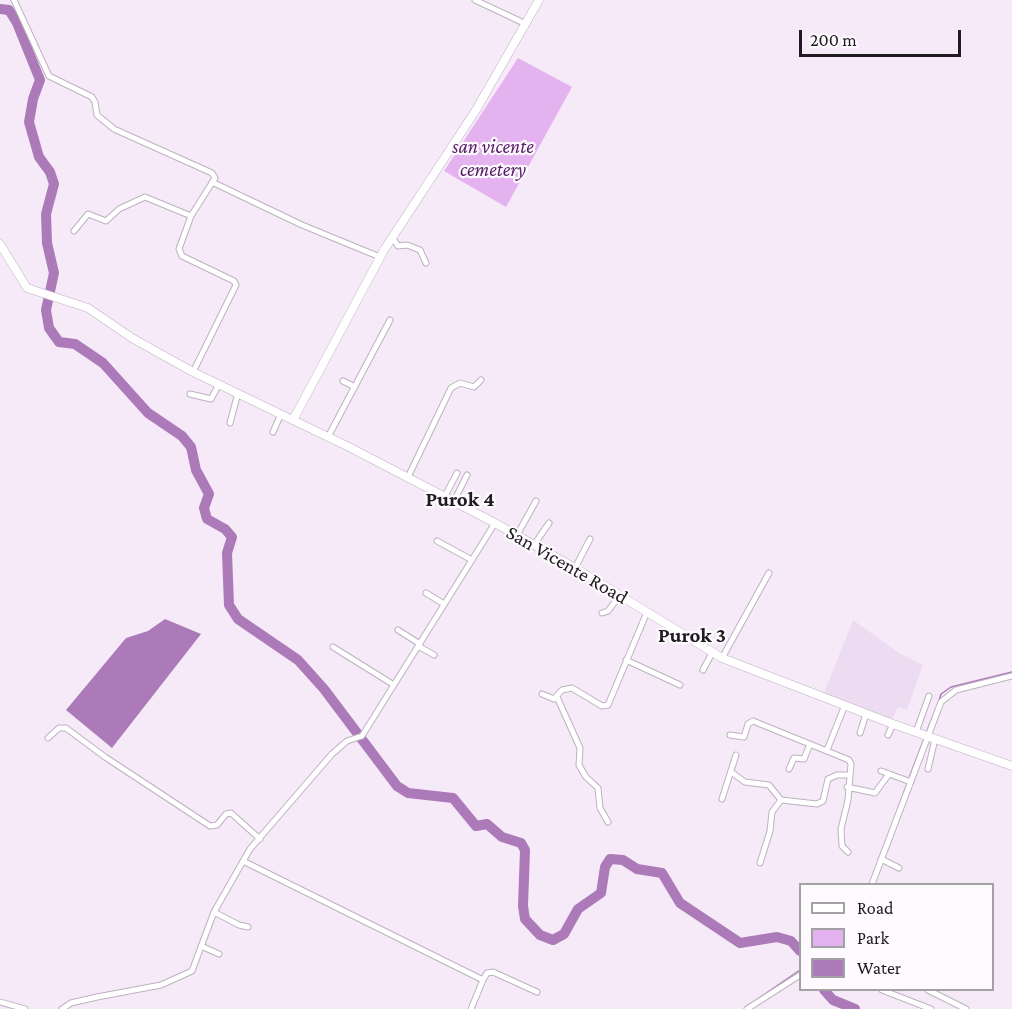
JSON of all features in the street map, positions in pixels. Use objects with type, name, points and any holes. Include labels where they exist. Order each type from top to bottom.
[{"type":"street","points":[[14,0],[50,76],[92,97],[97,115],[114,129],[212,173],[215,178],[192,216],[179,249],[182,256],[234,281],[236,285],[193,372]]},
{"type":"street","points":[[475,0],[489,3],[526,24]]},
{"type":"street","points":[[293,420],[380,257],[476,110],[539,0]]},
{"type":"street","points":[[212,182],[302,225],[380,257]]},
{"type":"street","points":[[74,231],[88,214],[106,221],[119,209],[145,197],[192,216]]},
{"type":"street","points":[[392,237],[398,246],[410,246],[420,250],[426,263]]},
{"type":"street","name":"San Vicente Road","points":[[0,244],[22,284],[35,291],[88,308],[132,338],[193,372],[328,437],[495,522],[620,595],[712,653],[893,724],[1011,763]]},
{"type":"street","points":[[328,437],[390,320]]},
{"type":"street","points":[[408,477],[453,385],[460,383],[472,387],[481,380]]},
{"type":"street","points":[[343,381],[355,387]]},
{"type":"street","points":[[190,394],[209,399],[219,384]]},
{"type":"street","points":[[230,423],[238,393]]},
{"type":"street","points":[[273,432],[281,414]]},
{"type":"street","points":[[445,496],[457,473]]},
{"type":"street","points":[[454,501],[467,475]]},
{"type":"street","points":[[517,535],[536,501]]},
{"type":"street","points":[[62,1009],[70,1003],[161,985],[192,971],[214,912],[243,861],[332,754],[347,741],[362,736],[495,522]]},
{"type":"street","points":[[534,544],[549,523]]},
{"type":"street","points":[[575,568],[590,539]]},
{"type":"street","points":[[437,541],[472,560]]},
{"type":"street","points":[[722,658],[770,573]]},
{"type":"street","points":[[426,593],[444,604]]},
{"type":"street","points":[[602,613],[608,611],[620,595]]},
{"type":"street","points":[[542,694],[551,700],[557,697],[562,690],[572,688],[602,706],[607,706],[612,700],[647,612]]},
{"type":"street","points":[[398,630],[434,655]]},
{"type":"street","points":[[333,647],[394,685]]},
{"type":"street","points":[[703,670],[712,653]]},
{"type":"street","points":[[626,660],[680,685]]},
{"type":"street","points":[[928,769],[932,738],[941,702],[946,695],[963,688],[1012,676]]},
{"type":"street","points":[[916,732],[929,696]]},
{"type":"street","points":[[557,697],[580,748],[579,765],[586,777],[598,788],[600,808],[608,822]]},
{"type":"street","points":[[826,750],[844,705]]},
{"type":"street","points":[[860,733],[866,714]]},
{"type":"street","points":[[730,735],[744,737],[748,724],[753,721],[849,759],[848,800],[841,829],[842,846],[848,852]]},
{"type":"street","points":[[888,735],[893,724]]},
{"type":"street","points":[[48,738],[59,728],[66,728],[105,757],[210,825],[217,825],[226,814],[231,813],[260,838]]},
{"type":"street","points":[[873,883],[911,782],[932,738]]},
{"type":"street","points":[[789,770],[792,759],[804,759],[810,744]]},
{"type":"street","points":[[722,799],[736,755]]},
{"type":"street","points":[[880,771],[911,782]]},
{"type":"street","points":[[731,772],[745,782],[770,785],[781,800],[819,804],[823,801],[828,779],[837,775],[849,775]]},
{"type":"street","points":[[848,787],[875,793],[890,774]]},
{"type":"street","points":[[760,863],[770,831],[772,812],[781,800]]},
{"type":"street","points":[[881,859],[899,868]]},
{"type":"street","points":[[243,861],[483,980]]},
{"type":"street","points":[[214,912],[248,927]]},
{"type":"street","points":[[201,946],[219,954]]},
{"type":"street","points":[[471,1009],[487,973],[493,972],[537,992]]},
{"type":"street","points":[[747,1009],[799,976]]},
{"type":"street","points":[[885,991],[931,1009]]},
{"type":"street","points":[[938,992],[966,1009]]},
{"type":"street","points":[[0,1002],[25,1009]]},
{"type":"shaded area","points":[[853,620],[899,653],[923,665],[907,710],[898,707],[892,719],[824,693]]},
{"type":"green space","name":"san vicente cemetery","points":[[518,58],[572,87],[506,207],[444,171]]},
{"type":"water","points":[[165,619],[201,634],[112,748],[66,710],[126,638],[148,631]]},
{"type":"waterway","points":[[0,9],[9,10],[17,23],[40,80],[33,99],[29,122],[39,157],[50,172],[54,184],[46,214],[47,243],[54,273],[46,310],[49,328],[59,342],[75,344],[103,363],[148,413],[182,436],[191,447],[196,470],[209,494],[204,508],[207,519],[225,529],[232,537],[227,553],[229,605],[238,619],[298,660],[324,689],[397,786],[408,793],[453,798],[476,826],[487,824],[502,837],[521,843],[525,850],[523,906],[525,919],[540,935],[553,940],[564,934],[578,909],[601,893],[605,867],[610,859],[623,860],[637,869],[662,873],[680,903],[740,943],[777,937],[791,941],[799,950]]},
{"type":"waterway","points":[[939,701],[941,694],[951,687],[1012,672]]},
{"type":"waterway","points":[[927,731],[933,716]]},
{"type":"waterway","points":[[909,778],[924,739]]},
{"type":"waterway","points":[[897,811],[907,784]]},
{"type":"waterway","points":[[759,998],[799,971]]},
{"type":"waterway","points":[[825,991],[833,1000],[855,1009]]},
{"type":"district","name":"Purok 4","points":[[460,500]]},
{"type":"district","name":"Purok 3","points":[[692,636]]}]
